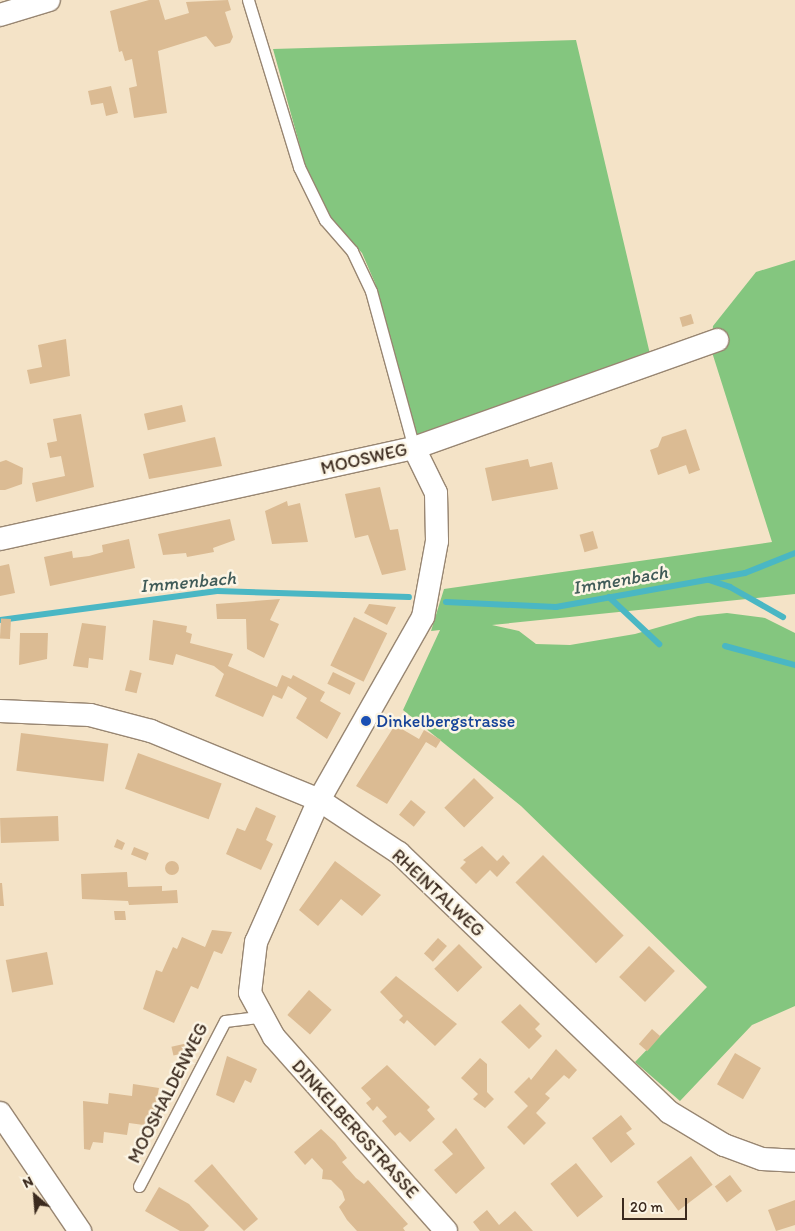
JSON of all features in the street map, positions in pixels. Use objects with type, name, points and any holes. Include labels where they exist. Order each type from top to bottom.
[{"type":"street","points":[[0,15],[49,0]]},
{"type":"street","name":"MOOSWEG","points":[[0,539],[414,448],[717,340]]},
{"type":"street","name":"DINKELBERGSTRASSE","points":[[414,448],[436,493],[437,541],[423,617],[319,800],[256,942],[250,993],[260,1017],[446,1231]]},
{"type":"street","name":"RHEINTALWEG","points":[[0,712],[90,715],[152,731],[319,800],[399,853],[669,1112],[724,1145],[762,1159],[795,1161]]},
{"type":"street","points":[[0,1113],[80,1231]]},
{"type":"lane","points":[[248,0],[298,167],[325,220],[352,251],[371,290],[414,448]]},
{"type":"lane","name":"MOOSHALDENWEG","points":[[139,1186],[225,1021],[260,1017]]},
{"type":"green space","points":[[576,40],[650,354],[415,435],[375,283],[362,253],[333,221],[309,179],[273,49]]},
{"type":"green space","points":[[795,260],[795,594],[492,625],[519,631],[536,644],[570,645],[635,634],[698,616],[727,613],[765,618],[795,633],[795,1006],[752,1025],[680,1101],[635,1062],[707,987],[521,806],[403,710],[440,630],[431,631],[444,589],[772,542],[711,349],[713,326],[756,272]]},
{"type":"building","points":[[149,0],[159,0],[165,20],[189,13],[186,2],[228,0],[231,10],[225,12],[233,37],[230,43],[215,47],[206,36],[158,51],[167,113],[134,118],[129,88],[137,86],[132,59],[125,61],[122,51],[119,52],[110,11]]},
{"type":"building","points":[[111,86],[118,113],[106,116],[103,103],[91,105],[88,91]]},
{"type":"building","points":[[691,314],[694,324],[682,327],[680,318]]},
{"type":"building","points":[[66,339],[70,376],[30,384],[27,370],[42,367],[38,345]]},
{"type":"building","points":[[182,405],[186,422],[148,430],[144,414]]},
{"type":"building","points":[[81,414],[94,487],[36,502],[32,483],[65,476],[61,456],[50,458],[47,443],[57,441],[53,419]]},
{"type":"building","points":[[686,429],[700,470],[689,474],[686,465],[658,475],[650,450],[658,447],[662,437]]},
{"type":"building","points":[[215,437],[222,466],[149,479],[143,454]]},
{"type":"building","points":[[528,459],[530,467],[552,462],[558,489],[492,501],[485,468]]},
{"type":"building","points":[[6,460],[23,468],[22,484],[0,490],[0,462]]},
{"type":"building","points":[[380,487],[390,530],[398,529],[406,570],[382,575],[368,535],[355,538],[345,494]]},
{"type":"building","points":[[287,501],[288,506],[300,503],[308,542],[272,544],[265,511]]},
{"type":"building","points":[[230,519],[235,540],[213,548],[214,552],[187,557],[186,553],[163,555],[158,534]]},
{"type":"building","points":[[593,531],[598,548],[585,552],[580,535]]},
{"type":"building","points":[[129,539],[135,568],[50,586],[44,557],[72,551],[73,558],[89,556],[103,552],[102,545]]},
{"type":"building","points":[[9,564],[15,593],[0,596],[0,566]]},
{"type":"building","points":[[280,599],[270,620],[279,624],[264,658],[247,649],[246,619],[217,619],[216,604]]},
{"type":"building","points":[[369,604],[396,607],[387,625],[364,613]]},
{"type":"building","points":[[354,617],[387,633],[364,682],[330,666]]},
{"type":"building","points":[[1,618],[11,619],[10,639],[0,638]]},
{"type":"building","points":[[153,620],[187,626],[186,632],[192,634],[190,643],[233,654],[228,666],[277,687],[282,675],[291,679],[293,675],[325,692],[320,701],[341,713],[327,739],[296,718],[307,698],[288,686],[282,699],[273,695],[263,717],[215,696],[224,674],[214,666],[176,654],[173,665],[149,660]]},
{"type":"building","points":[[82,623],[106,626],[103,660],[89,658],[88,668],[73,666]]},
{"type":"building","points":[[20,633],[48,633],[47,659],[19,665]]},
{"type":"building","points":[[130,670],[142,673],[137,693],[125,690]]},
{"type":"building","points":[[333,672],[355,683],[350,695],[327,684]]},
{"type":"building","points":[[395,725],[419,739],[424,730],[441,740],[436,748],[426,742],[387,804],[356,786]]},
{"type":"building","points":[[21,733],[108,744],[104,781],[16,771]]},
{"type":"building","points":[[138,753],[222,783],[209,819],[125,789]]},
{"type":"building","points":[[474,778],[494,798],[464,827],[444,808]]},
{"type":"building","points":[[411,800],[426,812],[414,827],[399,815]]},
{"type":"building","points":[[256,807],[276,816],[266,840],[273,844],[261,870],[226,854],[237,828],[245,831]]},
{"type":"building","points":[[58,816],[59,841],[1,843],[0,818]]},
{"type":"building","points":[[117,839],[125,843],[122,850],[114,847]]},
{"type":"building","points":[[482,846],[497,861],[503,855],[510,863],[497,877],[490,870],[476,884],[460,868],[466,862],[463,860]]},
{"type":"building","points":[[134,847],[149,853],[146,860],[131,854]]},
{"type":"building","points":[[543,855],[624,936],[596,963],[515,883]]},
{"type":"building","points":[[172,861],[177,863],[179,868],[177,873],[172,875],[167,873],[165,868],[167,863]]},
{"type":"building","points":[[335,861],[381,895],[362,916],[341,899],[318,926],[299,910]]},
{"type":"building","points":[[127,872],[128,887],[162,886],[162,891],[177,890],[178,903],[129,905],[128,901],[82,899],[81,874]]},
{"type":"building","points":[[0,883],[2,883],[4,906],[0,906]]},
{"type":"building","points":[[114,911],[125,911],[126,920],[115,920]]},
{"type":"building","points":[[212,930],[232,932],[222,954],[214,951],[198,989],[191,986],[174,1023],[143,1009],[156,970],[162,972],[173,947],[177,949],[182,937],[205,947]]},
{"type":"building","points":[[438,938],[447,946],[433,962],[424,954]]},
{"type":"building","points":[[459,944],[482,967],[458,992],[434,969]]},
{"type":"building","points":[[649,946],[675,971],[645,1002],[619,977]]},
{"type":"building","points":[[47,952],[53,984],[12,992],[6,960]]},
{"type":"building","points":[[396,976],[457,1024],[435,1046],[407,1020],[404,1024],[399,1020],[403,1016],[380,992]]},
{"type":"building","points":[[309,990],[332,1010],[310,1035],[287,1015]]},
{"type":"building","points":[[520,1004],[540,1024],[535,1029],[542,1036],[529,1049],[501,1022]]},
{"type":"building","points":[[652,1029],[660,1036],[647,1051],[639,1044]]},
{"type":"building","points":[[188,1043],[190,1052],[173,1056],[171,1047]]},
{"type":"building","points":[[556,1049],[577,1070],[569,1079],[564,1075],[545,1094],[550,1098],[536,1113],[546,1123],[524,1145],[507,1127],[528,1106],[514,1092],[529,1077],[531,1080]]},
{"type":"building","points":[[735,1053],[761,1068],[743,1099],[717,1084]]},
{"type":"building","points":[[227,1056],[257,1069],[251,1083],[245,1080],[234,1103],[216,1095]]},
{"type":"building","points":[[480,1058],[487,1064],[487,1092],[494,1099],[485,1108],[473,1099],[478,1094],[461,1078]]},
{"type":"building","points":[[387,1065],[430,1107],[427,1110],[435,1119],[410,1142],[400,1132],[395,1136],[382,1121],[387,1117],[377,1106],[373,1111],[366,1103],[371,1099],[361,1088]]},
{"type":"building","points":[[133,1084],[159,1088],[151,1126],[129,1123],[127,1135],[104,1132],[103,1143],[93,1142],[90,1150],[84,1149],[83,1101],[108,1104],[109,1093],[132,1096]]},
{"type":"building","points":[[621,1115],[632,1129],[626,1133],[635,1144],[611,1163],[592,1138]]},
{"type":"building","points":[[456,1128],[485,1168],[456,1194],[434,1170],[453,1154],[442,1142]]},
{"type":"building","points":[[321,1129],[335,1142],[347,1158],[342,1162],[356,1178],[364,1184],[368,1180],[408,1224],[403,1228],[405,1231],[357,1231],[347,1220],[339,1207],[345,1200],[342,1191],[331,1180],[322,1179],[323,1170],[312,1158],[305,1165],[294,1152]]},
{"type":"building","points":[[691,1156],[713,1185],[678,1211],[657,1182]]},
{"type":"building","points":[[576,1163],[603,1196],[577,1217],[550,1184]]},
{"type":"building","points":[[212,1164],[258,1219],[244,1231],[194,1181]]},
{"type":"building","points":[[730,1175],[742,1191],[727,1202],[715,1186]]},
{"type":"building","points":[[159,1187],[189,1204],[209,1226],[204,1231],[180,1231],[145,1211]]},
{"type":"building","points":[[795,1200],[795,1225],[776,1231],[768,1210]]},
{"type":"building","points":[[487,1210],[499,1225],[515,1211],[533,1231],[480,1231],[473,1222]]},
{"type":"waterway","name":"Immenbach","points":[[446,602],[556,607],[745,573],[795,553]]},
{"type":"waterway","points":[[709,580],[730,587],[783,617]]},
{"type":"waterway","name":"Immenbach","points":[[0,620],[217,591],[409,597]]},
{"type":"waterway","points":[[609,597],[659,644]]},
{"type":"waterway","points":[[725,646],[795,665]]},
{"type":"place","name":"Dinkelbergstrasse","points":[[366,721]]}]
